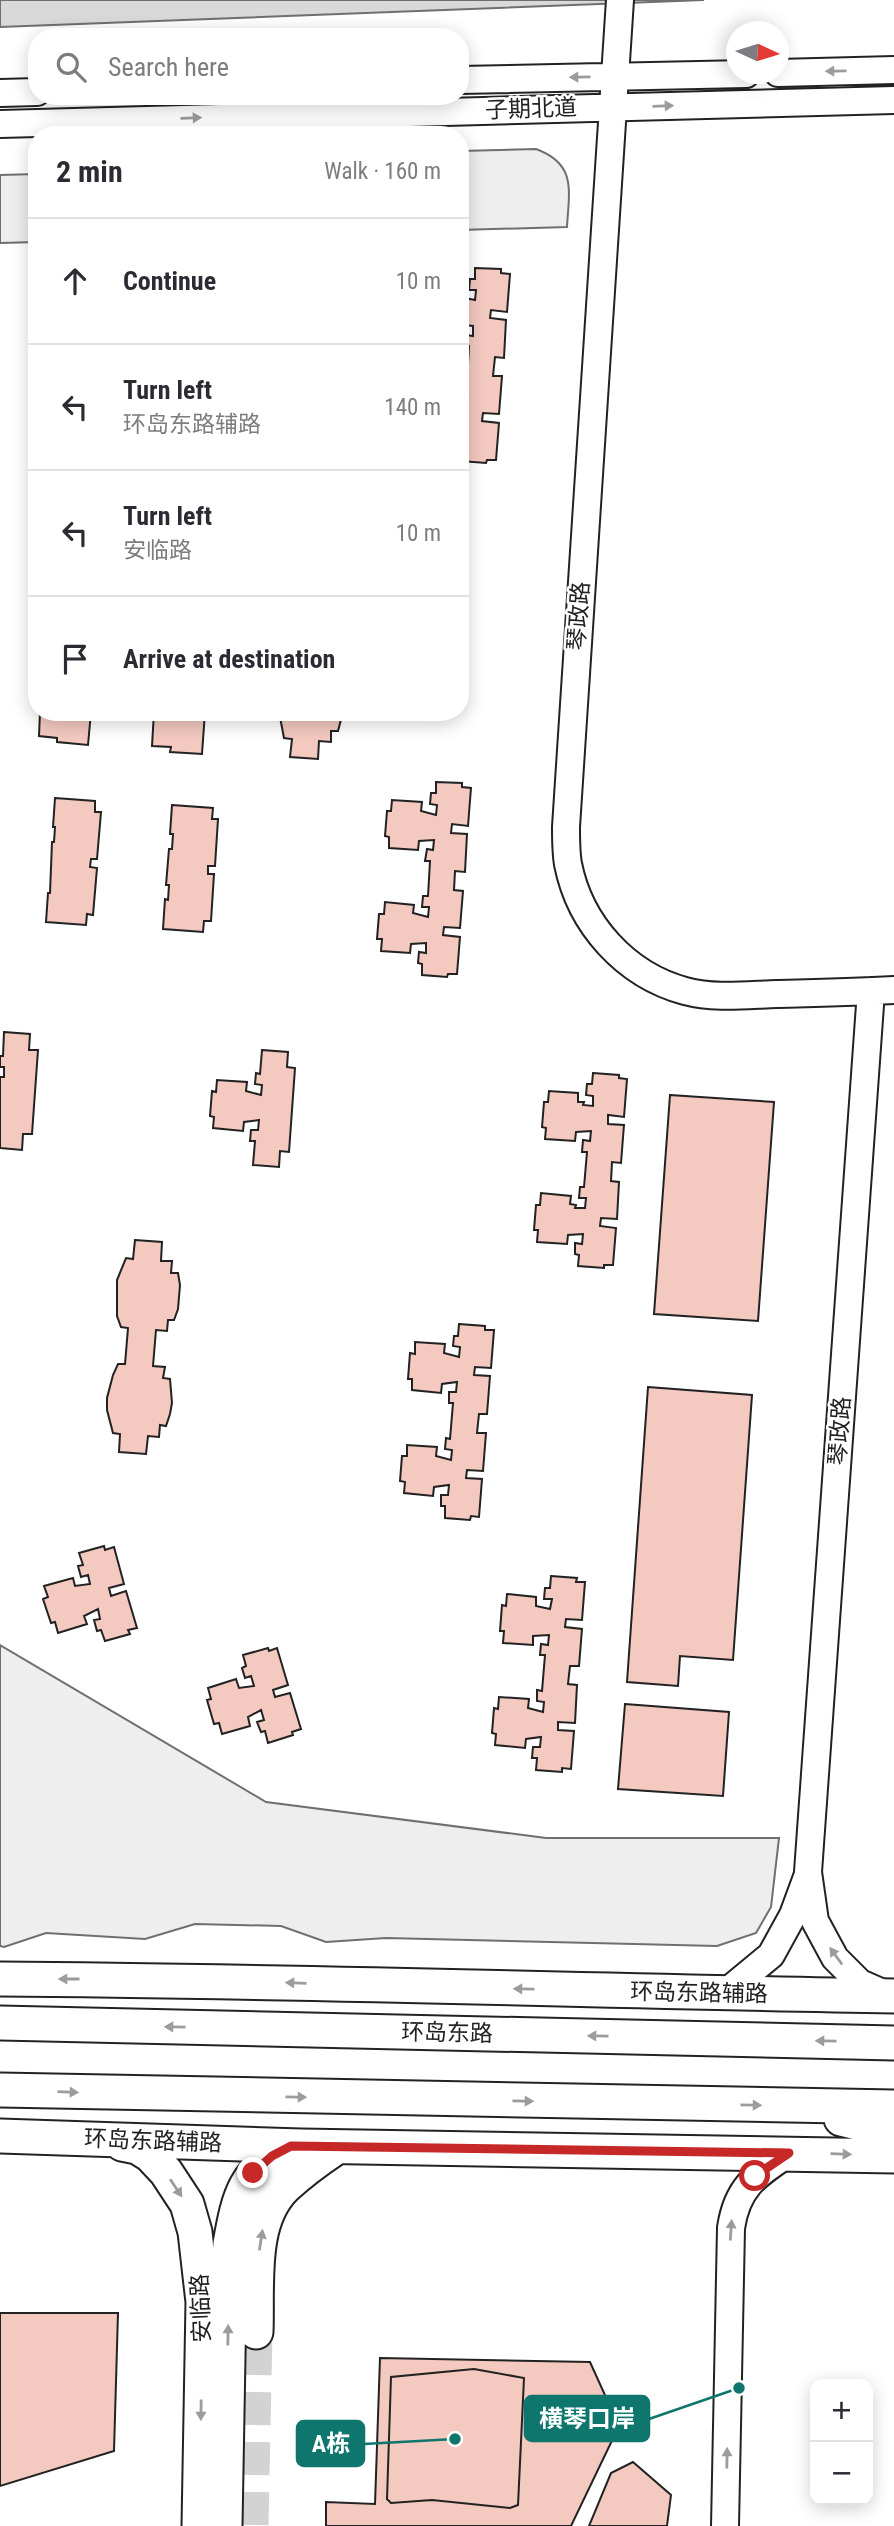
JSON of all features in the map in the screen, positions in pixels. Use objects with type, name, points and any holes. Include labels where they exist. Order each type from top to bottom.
[{"type":"main road","name":"环岛东路辅路","points":[[0,1979],[201,1980],[476,1989],[892,1996]]},
{"type":"main road","points":[[209,2027],[265,2012],[337,2012],[387,2007],[476,1989]]},
{"type":"main road","name":"环岛东路","points":[[0,2023],[894,2042]]},
{"type":"main road","points":[[0,2090],[894,2107]]},
{"type":"main road","points":[[0,2127],[47,2116],[121,2115],[163,2094]]},
{"type":"main road","points":[[799,2106],[853,2123],[894,2132]]},
{"type":"main road","name":"环岛东路辅路","points":[[0,2136],[291,2146],[894,2156]]},
{"type":"main road","name":"安临路","points":[[102,2140],[137,2147],[150,2155],[166,2172],[187,2204],[195,2232],[203,2302],[199,2526]]},
{"type":"main road","name":"安临路","points":[[225,2526],[230,2244],[236,2209],[253,2173],[272,2156],[291,2146]]},
{"type":"main road","points":[[256,2332],[260,2238],[269,2210],[284,2188],[337,2147]]},
{"type":"street","name":"琴政路","points":[[620,0],[566,827],[568,864],[578,899],[596,931],[622,958],[652,978],[686,991],[722,996],[883,991],[808,1872]]},
{"type":"street","points":[[789,73],[894,70]]},
{"type":"street","name":"子期北道","points":[[469,80],[726,74]]},
{"type":"street","points":[[0,93],[28,92]]},
{"type":"street","name":"子期北道","points":[[0,124],[894,100]]},
{"type":"street","points":[[725,1993],[771,1955],[793,1916],[808,1872]]},
{"type":"street","points":[[808,1872],[815,1921],[835,1958],[860,1983],[892,1996]]},
{"type":"street","points":[[726,2526],[733,2212],[739,2195],[755,2176],[789,2153]]},
{"type":"shaded area","points":[[0,0],[704,0],[0,27]]},
{"type":"shaded area","points":[[536,149],[558,162],[568,180],[567,227],[469,230],[469,151]]},
{"type":"shaded area","points":[[28,174],[28,242],[0,243],[0,175]]},
{"type":"shaded area","points":[[0,1645],[266,1802],[546,1838],[779,1838],[771,1907],[756,1933],[717,1946],[386,1938],[326,1942],[281,1926],[195,1924],[145,1939],[46,1933],[0,1946]]},
{"type":"building","points":[[475,268],[501,269],[501,273],[510,274],[507,312],[491,310],[490,318],[506,320],[504,358],[495,357],[493,376],[502,376],[499,414],[483,413],[482,421],[499,423],[496,460],[487,460],[486,463],[469,462],[469,335],[473,336],[473,326],[469,326],[469,299],[475,300],[476,290],[469,290],[470,279],[475,279]]},
{"type":"building","points":[[40,721],[90,721],[88,745],[57,742],[57,738],[39,736]]},
{"type":"building","points":[[153,721],[204,721],[202,754],[170,752],[171,747],[152,746]]},
{"type":"building","points":[[281,721],[341,721],[338,731],[331,731],[331,742],[319,741],[318,759],[290,757],[292,739],[284,738]]},
{"type":"building","points":[[436,782],[462,783],[462,787],[471,788],[468,826],[452,824],[451,833],[467,834],[465,872],[455,871],[454,890],[463,891],[460,928],[444,927],[443,935],[460,937],[457,974],[448,974],[447,977],[422,975],[422,964],[418,963],[419,952],[426,953],[426,943],[411,944],[410,953],[381,951],[382,939],[377,939],[379,914],[384,914],[385,902],[414,905],[413,913],[428,917],[429,907],[422,907],[423,896],[428,896],[430,861],[425,861],[427,849],[433,850],[434,840],[419,841],[418,850],[389,848],[389,837],[385,836],[387,811],[391,811],[392,800],[422,802],[421,811],[436,815],[437,805],[430,804],[431,793],[436,793]]},
{"type":"building","points":[[55,798],[95,801],[95,812],[101,812],[97,859],[91,859],[90,867],[97,868],[93,915],[87,914],[86,925],[46,922],[54,842]]},
{"type":"building","points":[[172,805],[213,808],[212,819],[218,819],[215,866],[208,866],[208,874],[214,874],[211,921],[204,921],[203,932],[163,929],[165,899],[168,900],[169,885],[166,885],[169,849],[172,849]]},
{"type":"building","points":[[4,1032],[30,1034],[29,1050],[38,1050],[32,1134],[23,1134],[22,1150],[0,1148],[0,1077],[4,1077],[4,1067],[0,1067],[0,1056],[3,1056]]},
{"type":"building","points":[[262,1050],[288,1052],[287,1067],[295,1068],[289,1152],[280,1151],[279,1167],[253,1165],[255,1141],[250,1141],[251,1130],[258,1130],[259,1120],[244,1122],[243,1131],[213,1128],[214,1117],[210,1116],[212,1091],[216,1092],[217,1080],[247,1082],[246,1091],[261,1095],[262,1085],[255,1084],[256,1073],[260,1074]]},
{"type":"building","points":[[593,1073],[619,1075],[619,1078],[627,1079],[624,1117],[608,1115],[608,1124],[624,1125],[621,1163],[612,1162],[611,1181],[619,1182],[617,1219],[601,1218],[600,1226],[616,1228],[613,1265],[604,1265],[604,1268],[578,1266],[579,1255],[575,1254],[575,1243],[582,1244],[583,1234],[568,1235],[567,1244],[537,1242],[538,1230],[534,1230],[536,1205],[540,1205],[541,1193],[571,1196],[570,1204],[576,1205],[575,1208],[585,1208],[586,1198],[579,1198],[580,1187],[584,1187],[587,1152],[582,1152],[583,1140],[590,1141],[591,1131],[576,1132],[575,1141],[545,1139],[546,1128],[542,1127],[544,1102],[548,1102],[549,1091],[578,1093],[578,1102],[593,1106],[593,1096],[586,1095],[587,1084],[592,1084]]},
{"type":"building","points":[[670,1095],[774,1102],[758,1321],[654,1314]]},
{"type":"building","points":[[135,1240],[162,1242],[161,1261],[172,1261],[171,1273],[178,1273],[180,1285],[174,1320],[168,1320],[167,1331],[156,1330],[153,1366],[165,1367],[163,1378],[170,1379],[170,1414],[166,1426],[160,1425],[159,1437],[148,1436],[146,1454],[119,1452],[120,1434],[113,1433],[107,1410],[113,1375],[118,1364],[125,1364],[128,1328],[121,1327],[117,1316],[117,1280],[126,1258],[133,1259]]},
{"type":"building","points":[[459,1324],[485,1326],[485,1330],[494,1330],[491,1368],[475,1367],[474,1375],[490,1376],[487,1414],[479,1414],[477,1433],[486,1433],[483,1471],[467,1470],[466,1478],[482,1479],[479,1517],[471,1516],[470,1520],[445,1518],[441,1495],[448,1495],[449,1485],[434,1487],[433,1496],[404,1493],[405,1482],[400,1481],[402,1456],[407,1456],[407,1445],[437,1447],[436,1456],[451,1460],[452,1450],[445,1449],[446,1438],[450,1439],[453,1403],[449,1403],[449,1392],[456,1392],[457,1382],[442,1384],[441,1393],[412,1390],[412,1379],[408,1379],[410,1353],[415,1354],[415,1342],[445,1344],[444,1353],[459,1357],[460,1347],[453,1346],[454,1336],[458,1336]]},
{"type":"building","points":[[648,1387],[752,1395],[733,1660],[680,1656],[678,1686],[627,1682]]},
{"type":"building","points":[[104,1546],[105,1550],[114,1547],[124,1584],[109,1588],[111,1596],[126,1591],[137,1628],[128,1630],[130,1634],[105,1641],[101,1630],[97,1631],[94,1620],[100,1619],[98,1609],[84,1616],[87,1624],[58,1633],[55,1622],[51,1623],[43,1599],[48,1597],[44,1586],[73,1578],[75,1586],[90,1584],[88,1575],[81,1577],[78,1566],[83,1565],[79,1553]]},
{"type":"building","points":[[551,1576],[577,1578],[576,1582],[585,1582],[582,1620],[566,1619],[565,1627],[582,1629],[579,1666],[570,1666],[568,1684],[577,1685],[575,1723],[558,1722],[558,1730],[574,1731],[571,1769],[562,1768],[562,1772],[536,1770],[537,1758],[532,1758],[533,1747],[540,1747],[541,1737],[526,1739],[525,1748],[495,1745],[496,1734],[492,1733],[494,1708],[498,1709],[499,1697],[529,1699],[528,1708],[543,1712],[544,1702],[537,1701],[537,1690],[542,1691],[545,1655],[540,1655],[541,1644],[548,1645],[549,1635],[533,1636],[533,1645],[503,1643],[504,1631],[500,1631],[502,1605],[506,1606],[507,1594],[536,1597],[536,1606],[550,1609],[552,1599],[544,1599],[545,1588],[550,1588]]},
{"type":"building","points":[[268,1648],[269,1651],[277,1648],[288,1685],[273,1690],[275,1697],[290,1693],[301,1729],[292,1732],[293,1735],[268,1743],[265,1731],[261,1732],[257,1722],[264,1720],[261,1710],[248,1717],[250,1726],[222,1734],[219,1723],[214,1724],[207,1700],[211,1699],[208,1688],[236,1679],[239,1688],[254,1686],[251,1676],[245,1678],[242,1668],[246,1666],[243,1655]]},
{"type":"building","points":[[625,1704],[729,1712],[723,1796],[618,1789]]},
{"type":"building","points":[[0,2313],[118,2313],[114,2451],[0,2486]]},
{"type":"building","points":[[380,2358],[590,2362],[619,2426],[571,2526],[326,2526],[326,2502],[375,2504]]},
{"type":"building","points":[[474,2369],[524,2378],[518,2505],[510,2508],[432,2500],[391,2503],[387,2499],[391,2377]]},
{"type":"building","points":[[633,2462],[671,2495],[667,2526],[589,2526],[611,2473]]},
{"type":"tunnel","points":[[252,2525],[256,2332]]},
{"type":"place","name":"横琴口岸","points":[[739,2388]]},
{"type":"place","name":"A栋","points":[[455,2439]]},
{"type":"route","points":[[253,2173],[272,2156],[291,2146],[789,2153],[755,2176]]}]
